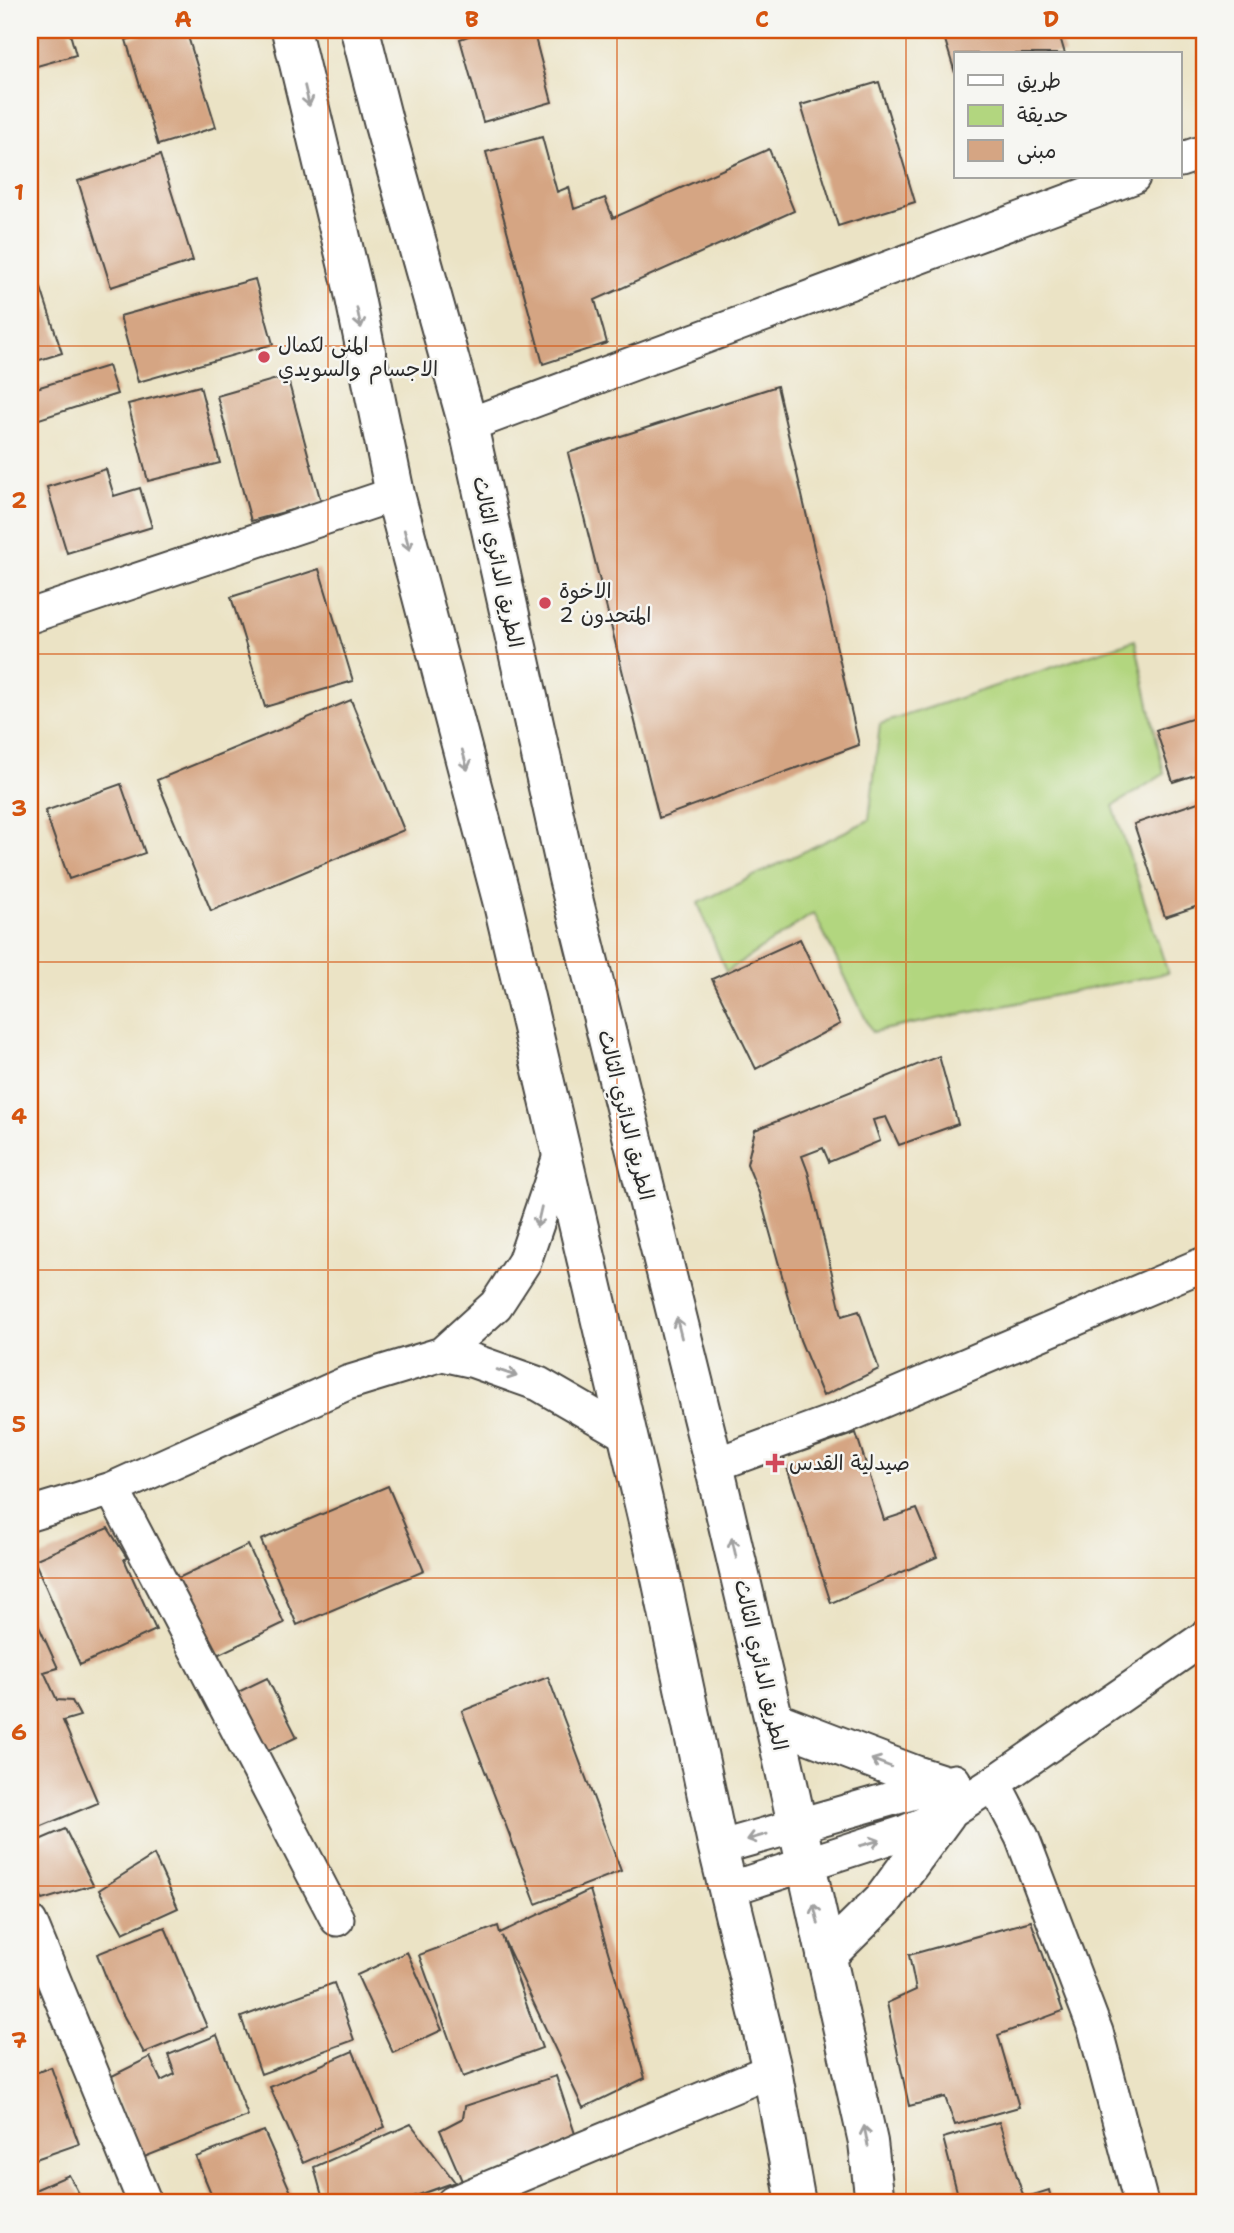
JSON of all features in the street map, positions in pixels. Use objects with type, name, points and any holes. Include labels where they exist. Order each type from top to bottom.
[{"type":"main road","points":[[291,30],[352,288],[395,494],[503,904],[658,1564],[718,1848],[772,2070],[796,2203]]},
{"type":"main road","name":"الطريق الدائري الثالث","points":[[360,30],[468,425],[568,878],[714,1465],[774,1721],[868,2142],[875,2203]]},
{"type":"main road","points":[[774,1721],[915,1775],[946,1799],[883,1899],[826,1956]]},
{"type":"street","points":[[1182,159],[1204,152]]},
{"type":"street","points":[[468,425],[1130,178]]},
{"type":"street","points":[[30,617],[395,494]]},
{"type":"street","points":[[30,1514],[112,1489],[348,1383],[442,1354],[496,1305],[524,1262],[561,1153]]},
{"type":"street","points":[[714,1465],[837,1420],[1204,1264]]},
{"type":"street","points":[[442,1354],[539,1384],[627,1435]]},
{"type":"street","points":[[112,1489],[337,1919]]},
{"type":"street","points":[[718,1848],[796,1826],[946,1799],[994,1783],[1204,1638]]},
{"type":"street","points":[[729,1889],[903,1833],[946,1799],[1033,1755]]},
{"type":"street","points":[[994,1783],[1022,1837],[1096,2032],[1141,2203]]},
{"type":"street","points":[[30,1923],[145,2203]]},
{"type":"street","points":[[453,2203],[772,2070]]},
{"type":"green space","points":[[1135,640],[1164,774],[1113,806],[1168,973],[872,1032],[814,913],[726,972],[698,903],[869,820],[880,724]]},
{"type":"building","points":[[30,30],[69,30],[76,55],[30,68]]},
{"type":"building","points":[[159,30],[186,30],[216,127],[158,145],[126,40]]},
{"type":"building","points":[[485,30],[533,30],[552,102],[483,122],[460,39]]},
{"type":"building","points":[[942,30],[1058,30],[1064,52],[954,52],[954,70]]},
{"type":"building","points":[[879,82],[915,202],[838,226],[801,105]]},
{"type":"building","points":[[542,137],[557,192],[569,187],[574,209],[605,198],[613,218],[769,149],[794,211],[595,300],[607,343],[543,364],[486,152]]},
{"type":"building","points":[[160,155],[193,261],[111,287],[78,181]]},
{"type":"building","points":[[30,254],[62,353],[30,363]]},
{"type":"building","points":[[255,279],[273,344],[138,382],[120,316]]},
{"type":"building","points":[[108,366],[117,394],[30,422],[30,390]]},
{"type":"building","points":[[287,376],[321,502],[251,521],[217,396]]},
{"type":"building","points":[[200,386],[220,463],[148,481],[128,404]]},
{"type":"building","points":[[777,386],[859,745],[659,818],[568,453]]},
{"type":"building","points":[[106,469],[114,496],[140,488],[152,527],[67,553],[47,487]]},
{"type":"building","points":[[319,569],[353,681],[265,707],[231,597]]},
{"type":"building","points":[[351,700],[404,830],[211,911],[157,780]]},
{"type":"building","points":[[1204,715],[1204,772],[1173,782],[1156,730]]},
{"type":"building","points":[[121,784],[145,853],[69,879],[45,811]]},
{"type":"building","points":[[1204,800],[1204,904],[1165,917],[1134,824]]},
{"type":"building","points":[[800,939],[840,1024],[756,1069],[712,979]]},
{"type":"building","points":[[939,1056],[958,1124],[899,1145],[886,1117],[873,1120],[880,1141],[829,1162],[823,1148],[802,1156],[842,1316],[859,1311],[879,1369],[823,1396],[800,1340],[759,1193],[747,1164],[755,1130]]},
{"type":"building","points":[[856,1433],[884,1520],[917,1509],[937,1557],[831,1603],[784,1458]]},
{"type":"building","points":[[388,1486],[424,1571],[297,1625],[261,1540]]},
{"type":"building","points":[[108,1528],[127,1558],[124,1559],[156,1630],[80,1665],[34,1560]]},
{"type":"building","points":[[248,1545],[284,1623],[213,1657],[176,1579]]},
{"type":"building","points":[[30,1607],[58,1668],[44,1672],[57,1700],[72,1701],[80,1716],[63,1721],[98,1803],[30,1831],[30,1678],[38,1674],[30,1676]]},
{"type":"building","points":[[548,1677],[621,1871],[536,1904],[462,1711]]},
{"type":"building","points":[[267,1678],[297,1737],[258,1756],[228,1697]]},
{"type":"building","points":[[65,1829],[93,1885],[42,1900],[30,1858],[30,1844]]},
{"type":"building","points":[[154,1855],[178,1908],[123,1933],[99,1890]]},
{"type":"building","points":[[590,1890],[645,2078],[583,2108],[502,1936],[542,2048],[463,2077],[419,1955],[498,1926],[500,1933]]},
{"type":"building","points":[[1031,1921],[1063,2011],[998,2035],[1019,2107],[955,2125],[945,2097],[909,2106],[887,2003],[916,1990],[909,1955]]},
{"type":"building","points":[[165,1927],[207,2027],[144,2053],[116,2002],[97,1954]]},
{"type":"building","points":[[407,1952],[442,2030],[393,2053],[357,1975]]},
{"type":"building","points":[[334,1983],[354,2040],[261,2074],[241,2017]]},
{"type":"building","points":[[217,2035],[248,2116],[142,2158],[110,2077],[150,2057],[161,2081],[175,2074],[168,2055]]},
{"type":"building","points":[[353,2051],[385,2127],[303,2163],[270,2087]]},
{"type":"building","points":[[51,2067],[79,2144],[30,2161],[30,2075]]},
{"type":"building","points":[[556,2076],[577,2140],[462,2181],[440,2130],[463,2118],[465,2106]]},
{"type":"building","points":[[999,2122],[1024,2198],[1049,2190],[1052,2203],[960,2203],[943,2138]]},
{"type":"building","points":[[411,2124],[455,2182],[396,2203],[324,2203],[314,2167]]},
{"type":"building","points":[[264,2131],[294,2199],[286,2203],[215,2203],[196,2157]]},
{"type":"building","points":[[69,2175],[84,2203],[30,2203],[30,2192]]},
{"type":"place","name":"المنى لكمال الاجسام والسويدي","points":[[264,357]]},
{"type":"place","name":"الاخوة المتحدون 2","points":[[545,603]]},
{"type":"place","name":"صيدلية القدس","points":[[775,1463]]}]
